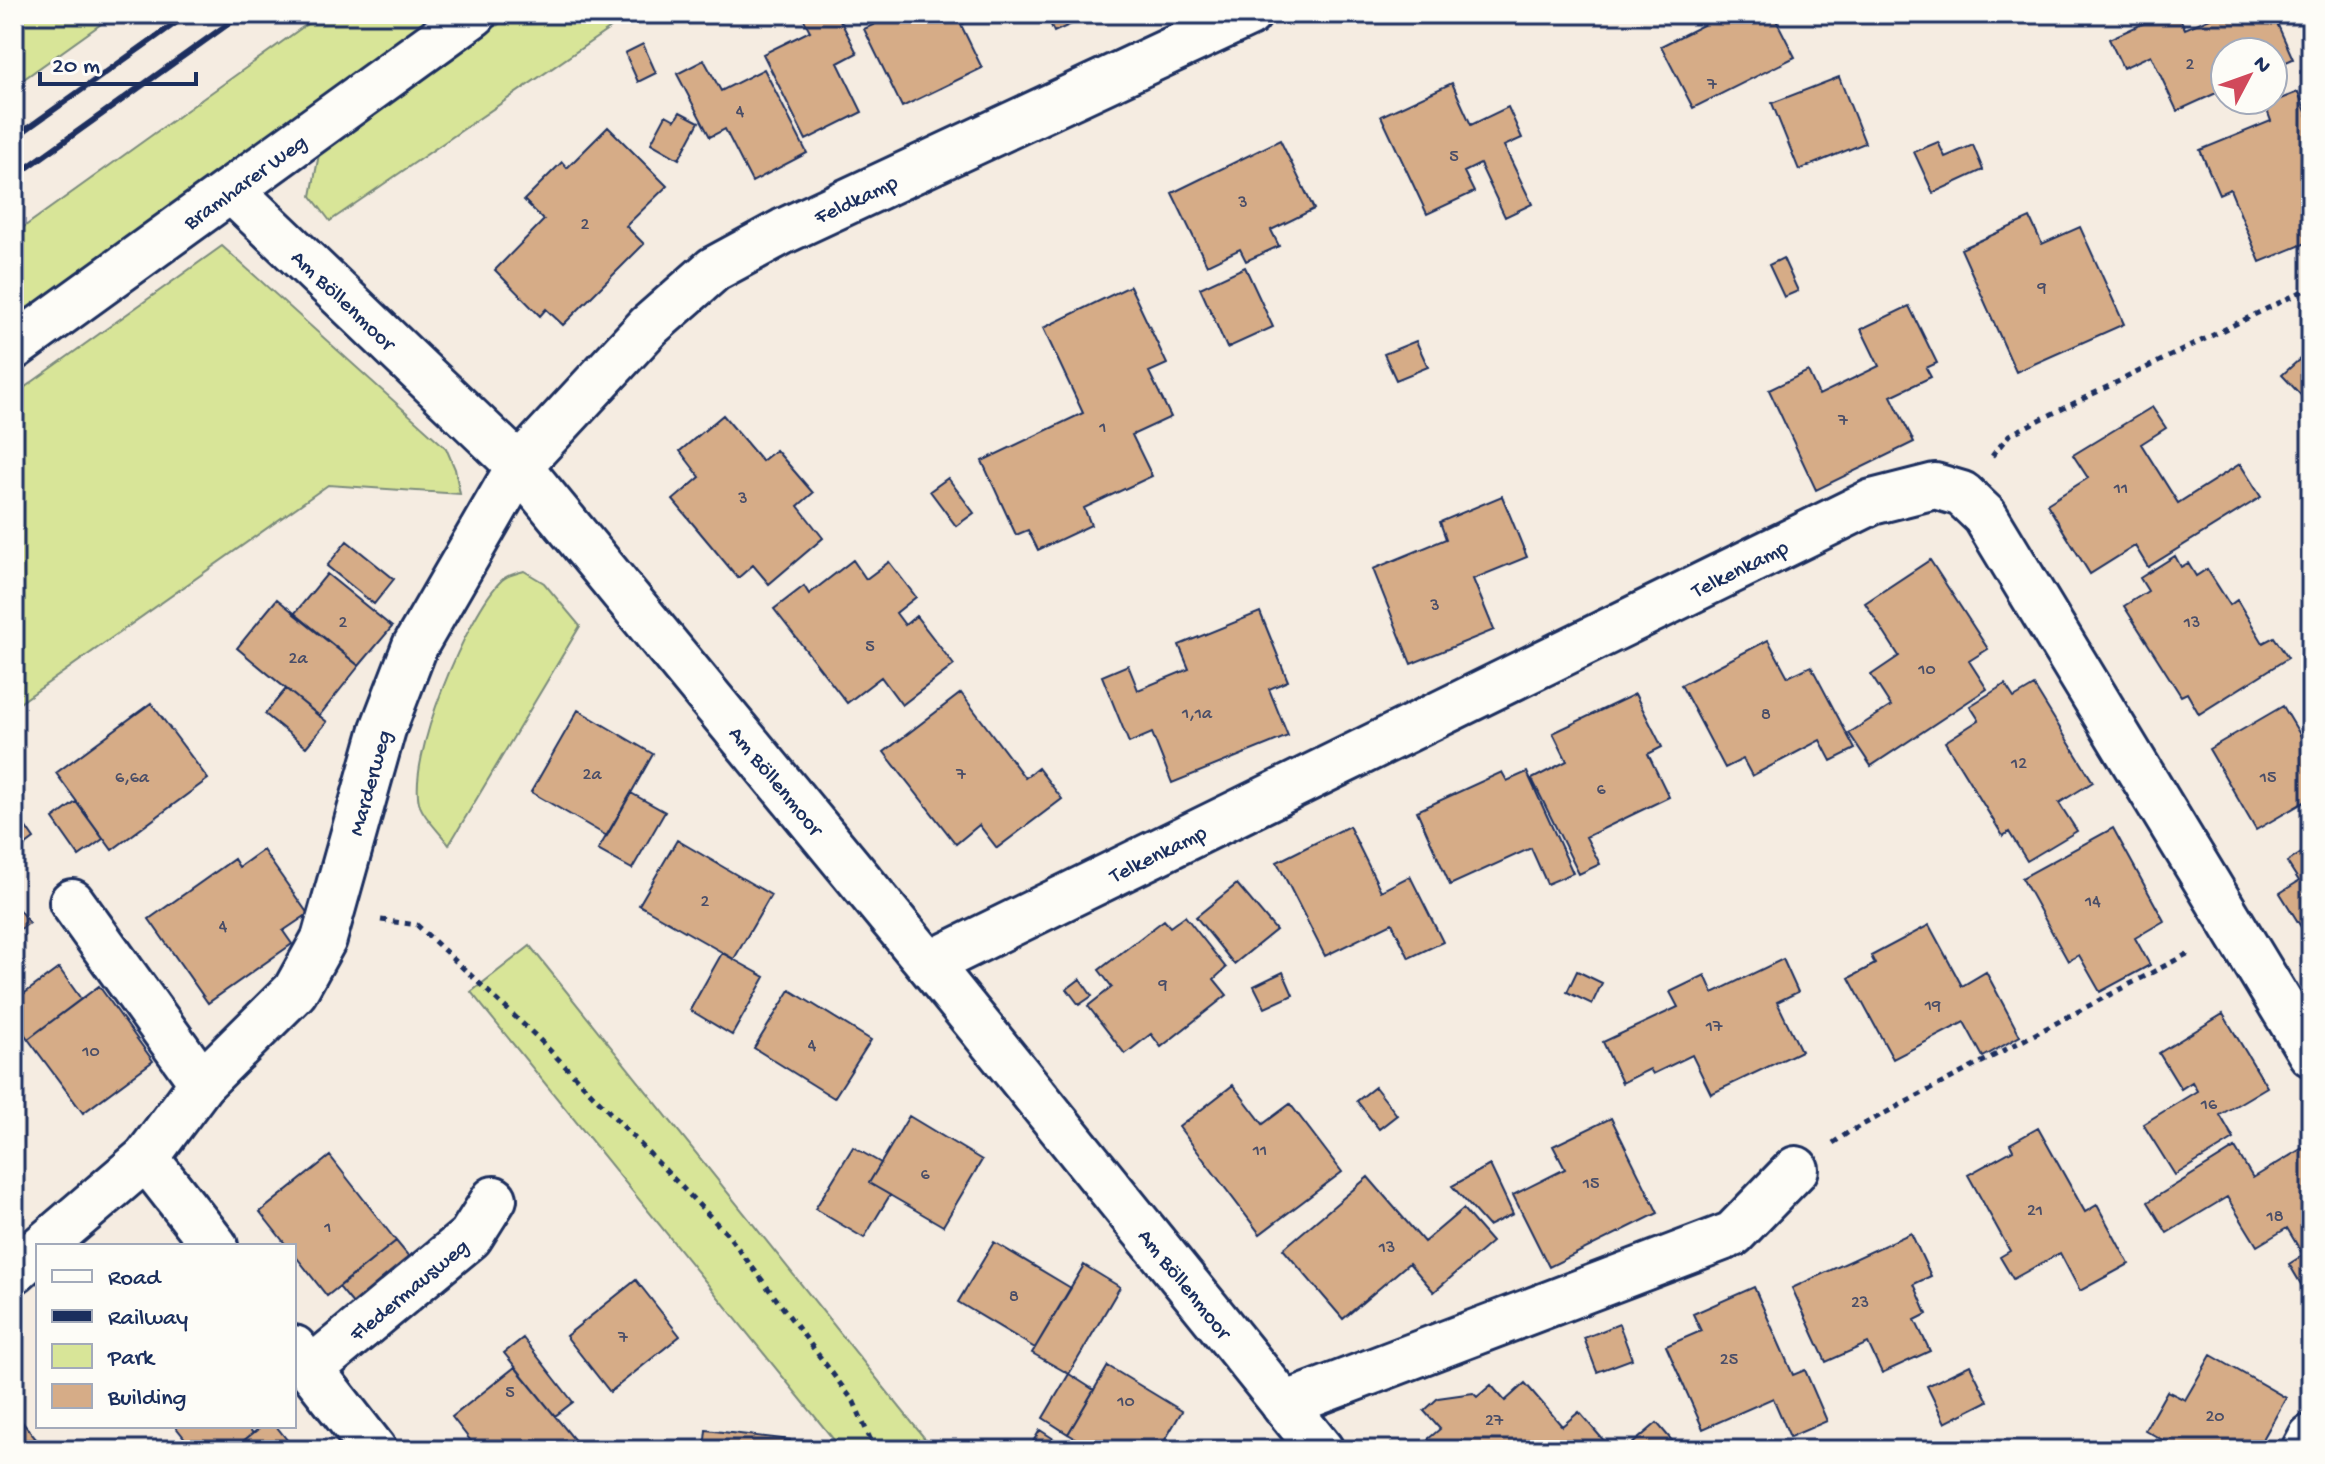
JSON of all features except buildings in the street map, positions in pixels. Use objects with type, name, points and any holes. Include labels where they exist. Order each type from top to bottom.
[{"type":"street","name":"Bramharer Weg","points":[[14,347],[474,14]]},
{"type":"street","name":"Feldkamp","points":[[519,466],[649,326],[714,269],[784,231],[1249,14]]},
{"type":"street","name":"Am Böllenmoor","points":[[232,191],[519,466],[929,964],[1321,1450]]},
{"type":"street","name":"Marderweg","points":[[45,1244],[146,1158],[202,1083],[295,991],[324,939],[383,729],[415,646],[519,466]]},
{"type":"street","name":"Telkenkamp","points":[[929,964],[1872,502],[1935,486],[1962,494]]},
{"type":"street","points":[[1962,494],[1985,516],[2311,1054]]},
{"type":"street","points":[[72,902],[202,1083]]},
{"type":"street","points":[[146,1158],[213,1244]]},
{"type":"street","points":[[1284,1405],[1733,1234],[1796,1169]]},
{"type":"street","name":"Fledermausweg","points":[[374,1450],[302,1358],[470,1237],[494,1199]]},
{"type":"street","points":[[14,1271],[36,1252]]},
{"type":"street","points":[[2304,1450],[2311,1437]]},
{"type":"path","points":[[1962,494],[2009,435],[2311,287]]},
{"type":"path","points":[[333,913],[417,925],[538,1038],[728,1235],[854,1402],[875,1450]]},
{"type":"path","points":[[1796,1169],[1849,1132],[2235,929]]},
{"type":"green space","points":[[14,14],[115,14],[14,86]]},
{"type":"green space","points":[[321,14],[437,14],[14,318],[14,234]]},
{"type":"green space","points":[[513,14],[631,14],[330,221],[311,196],[319,154]]},
{"type":"green space","points":[[222,246],[446,448],[455,469],[460,494],[328,485],[14,707],[14,395]]},
{"type":"green space","points":[[524,571],[544,583],[580,626],[449,845],[420,806],[418,785],[430,724],[457,654],[488,597],[504,578]]},
{"type":"green space","points":[[530,946],[934,1450],[842,1450],[471,992]]},
{"type":"railway","points":[[14,138],[188,14]]},
{"type":"railway","points":[[14,177],[242,14]]}]
